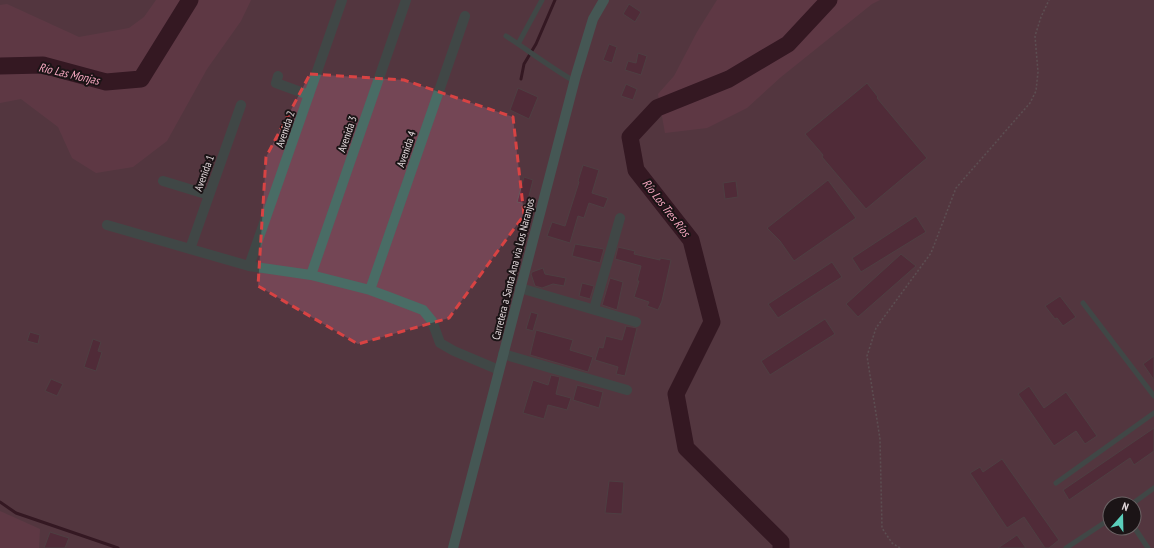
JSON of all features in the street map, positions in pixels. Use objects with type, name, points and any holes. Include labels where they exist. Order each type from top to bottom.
[{"type":"main road","name":"Carretera a Santa Ana via Los Naranjos","points":[[453,548],[574,82],[593,19],[604,0]]},
{"type":"street","name":"Avenida 2","points":[[250,266],[342,0]]},
{"type":"street","name":"Avenida 3","points":[[311,275],[406,0]]},
{"type":"street","name":"Avenida 4","points":[[370,290],[465,16]]},
{"type":"street","points":[[277,79],[309,95]]},
{"type":"street","name":"Avenida 1","points":[[190,249],[241,113]]},
{"type":"street","points":[[163,181],[174,181],[209,195]]},
{"type":"street","points":[[594,309],[620,218]]},
{"type":"street","points":[[107,225],[250,266],[311,275],[370,290],[423,310],[432,321],[440,343],[454,352],[499,370]]},
{"type":"street","points":[[520,288],[636,322]]},
{"type":"street","points":[[503,354],[627,390]]},
{"type":"lane","points":[[518,44],[542,0]]},
{"type":"lane","points":[[506,36],[574,82]]},
{"type":"lane","points":[[1083,304],[1154,396]]},
{"type":"lane","points":[[1056,483],[1154,413]]},
{"type":"lane","points":[[1142,497],[1154,488]]},
{"type":"lane","points":[[1066,548],[1102,524]]},
{"type":"lane","points":[[1140,536],[1148,548]]},
{"type":"path","points":[[900,548],[892,542],[882,528],[880,439],[867,356],[876,328],[931,253],[956,188],[1030,103],[1036,91],[1038,72],[1035,36],[1041,17],[1049,0]]},
{"type":"highlighted area","points":[[310,74],[404,80],[513,117],[524,215],[449,318],[358,344],[258,286],[266,157]]},
{"type":"shaded area","points":[[0,0],[1154,0],[1154,548],[0,548]]},
{"type":"shaded area","points":[[156,0],[251,0],[241,21],[207,69],[167,141],[133,167],[96,173],[72,158],[58,127],[21,99],[0,103],[0,5],[7,4],[79,37],[129,28],[144,17]]},
{"type":"shaded area","points":[[717,0],[880,0],[872,4],[781,77],[747,108],[707,128],[665,133],[658,94],[674,76],[697,32]]},
{"type":"shaded area","points":[[0,511],[40,529],[39,548],[0,548]]},
{"type":"building","points":[[629,4],[641,12],[635,22],[623,14]]},
{"type":"building","points":[[609,44],[617,47],[612,63],[603,60]]},
{"type":"building","points":[[638,53],[647,56],[641,75],[625,70],[628,61],[636,63]]},
{"type":"building","points":[[867,83],[878,97],[877,98],[927,158],[866,209],[822,157],[823,155],[805,134]]},
{"type":"building","points":[[626,84],[637,89],[633,100],[621,96]]},
{"type":"building","points":[[518,88],[538,97],[529,119],[510,110]]},
{"type":"building","points":[[583,165],[599,170],[592,193],[608,198],[604,208],[589,203],[584,218],[578,216],[570,243],[547,236],[552,222],[565,226]]},
{"type":"building","points":[[524,177],[533,180],[527,204],[517,202]]},
{"type":"building","points":[[828,180],[856,218],[794,261],[780,241],[767,228]]},
{"type":"building","points":[[736,181],[738,197],[725,199],[723,183]]},
{"type":"building","points":[[916,216],[926,232],[861,272],[852,258]]},
{"type":"building","points":[[575,244],[604,249],[600,263],[572,256]]},
{"type":"building","points":[[618,247],[635,251],[634,254],[660,260],[660,258],[671,260],[662,301],[658,310],[647,306],[649,302],[634,297],[639,281],[637,281],[641,266],[615,259]]},
{"type":"building","points":[[901,254],[916,266],[858,317],[846,304]]},
{"type":"building","points":[[832,262],[842,277],[778,318],[768,304]]},
{"type":"building","points":[[543,268],[545,274],[566,278],[564,286],[553,284],[542,288],[535,286],[531,274],[532,272]]},
{"type":"building","points":[[610,278],[623,282],[617,310],[602,305]]},
{"type":"building","points":[[582,283],[594,286],[590,299],[579,296]]},
{"type":"building","points":[[1060,296],[1076,317],[1063,326],[1057,318],[1055,319],[1045,306]]},
{"type":"building","points":[[531,312],[538,314],[533,331],[526,329]]},
{"type":"building","points":[[825,319],[835,334],[770,375],[761,361]]},
{"type":"building","points":[[626,326],[637,328],[625,376],[616,374],[618,367],[595,360],[599,347],[603,348],[606,336],[622,340]]},
{"type":"building","points":[[536,330],[573,340],[570,350],[593,357],[588,372],[530,355]]},
{"type":"building","points":[[30,332],[40,335],[38,344],[27,341]]},
{"type":"building","points":[[93,339],[101,342],[98,351],[102,352],[96,371],[84,367]]},
{"type":"building","points":[[1154,356],[1154,380],[1143,364]]},
{"type":"building","points":[[551,375],[560,377],[556,394],[571,398],[567,410],[548,405],[544,419],[523,413],[533,380],[548,385]]},
{"type":"building","points":[[51,379],[63,384],[57,396],[45,391]]},
{"type":"building","points":[[577,385],[603,392],[599,408],[573,400]]},
{"type":"building","points":[[1029,386],[1044,408],[1066,392],[1097,436],[1085,444],[1076,431],[1054,446],[1018,394]]},
{"type":"building","points":[[1154,428],[1154,451],[1134,465],[1130,458],[1069,500],[1063,490]]},
{"type":"building","points":[[1002,459],[1059,540],[1049,548],[1045,548],[1024,517],[1007,528],[970,473],[980,467],[983,472]]},
{"type":"building","points":[[609,481],[624,482],[622,514],[605,513]]},
{"type":"building","points":[[50,532],[69,538],[65,548],[44,548]]},
{"type":"building","points":[[1017,535],[1026,548],[998,548]]},
{"type":"waterway","name":"Río Las Monjas","points":[[0,66],[43,65],[106,82],[141,79],[190,0]]},
{"type":"waterway","points":[[521,79],[524,64],[536,44],[555,0]]},
{"type":"waterway","name":"Río Los Tres Ríos","points":[[781,548],[781,542],[686,448],[676,394],[712,322],[691,240],[636,170],[630,137],[657,108],[729,79],[788,44],[829,0]]},
{"type":"waterway","points":[[0,502],[16,513],[118,548]]}]
